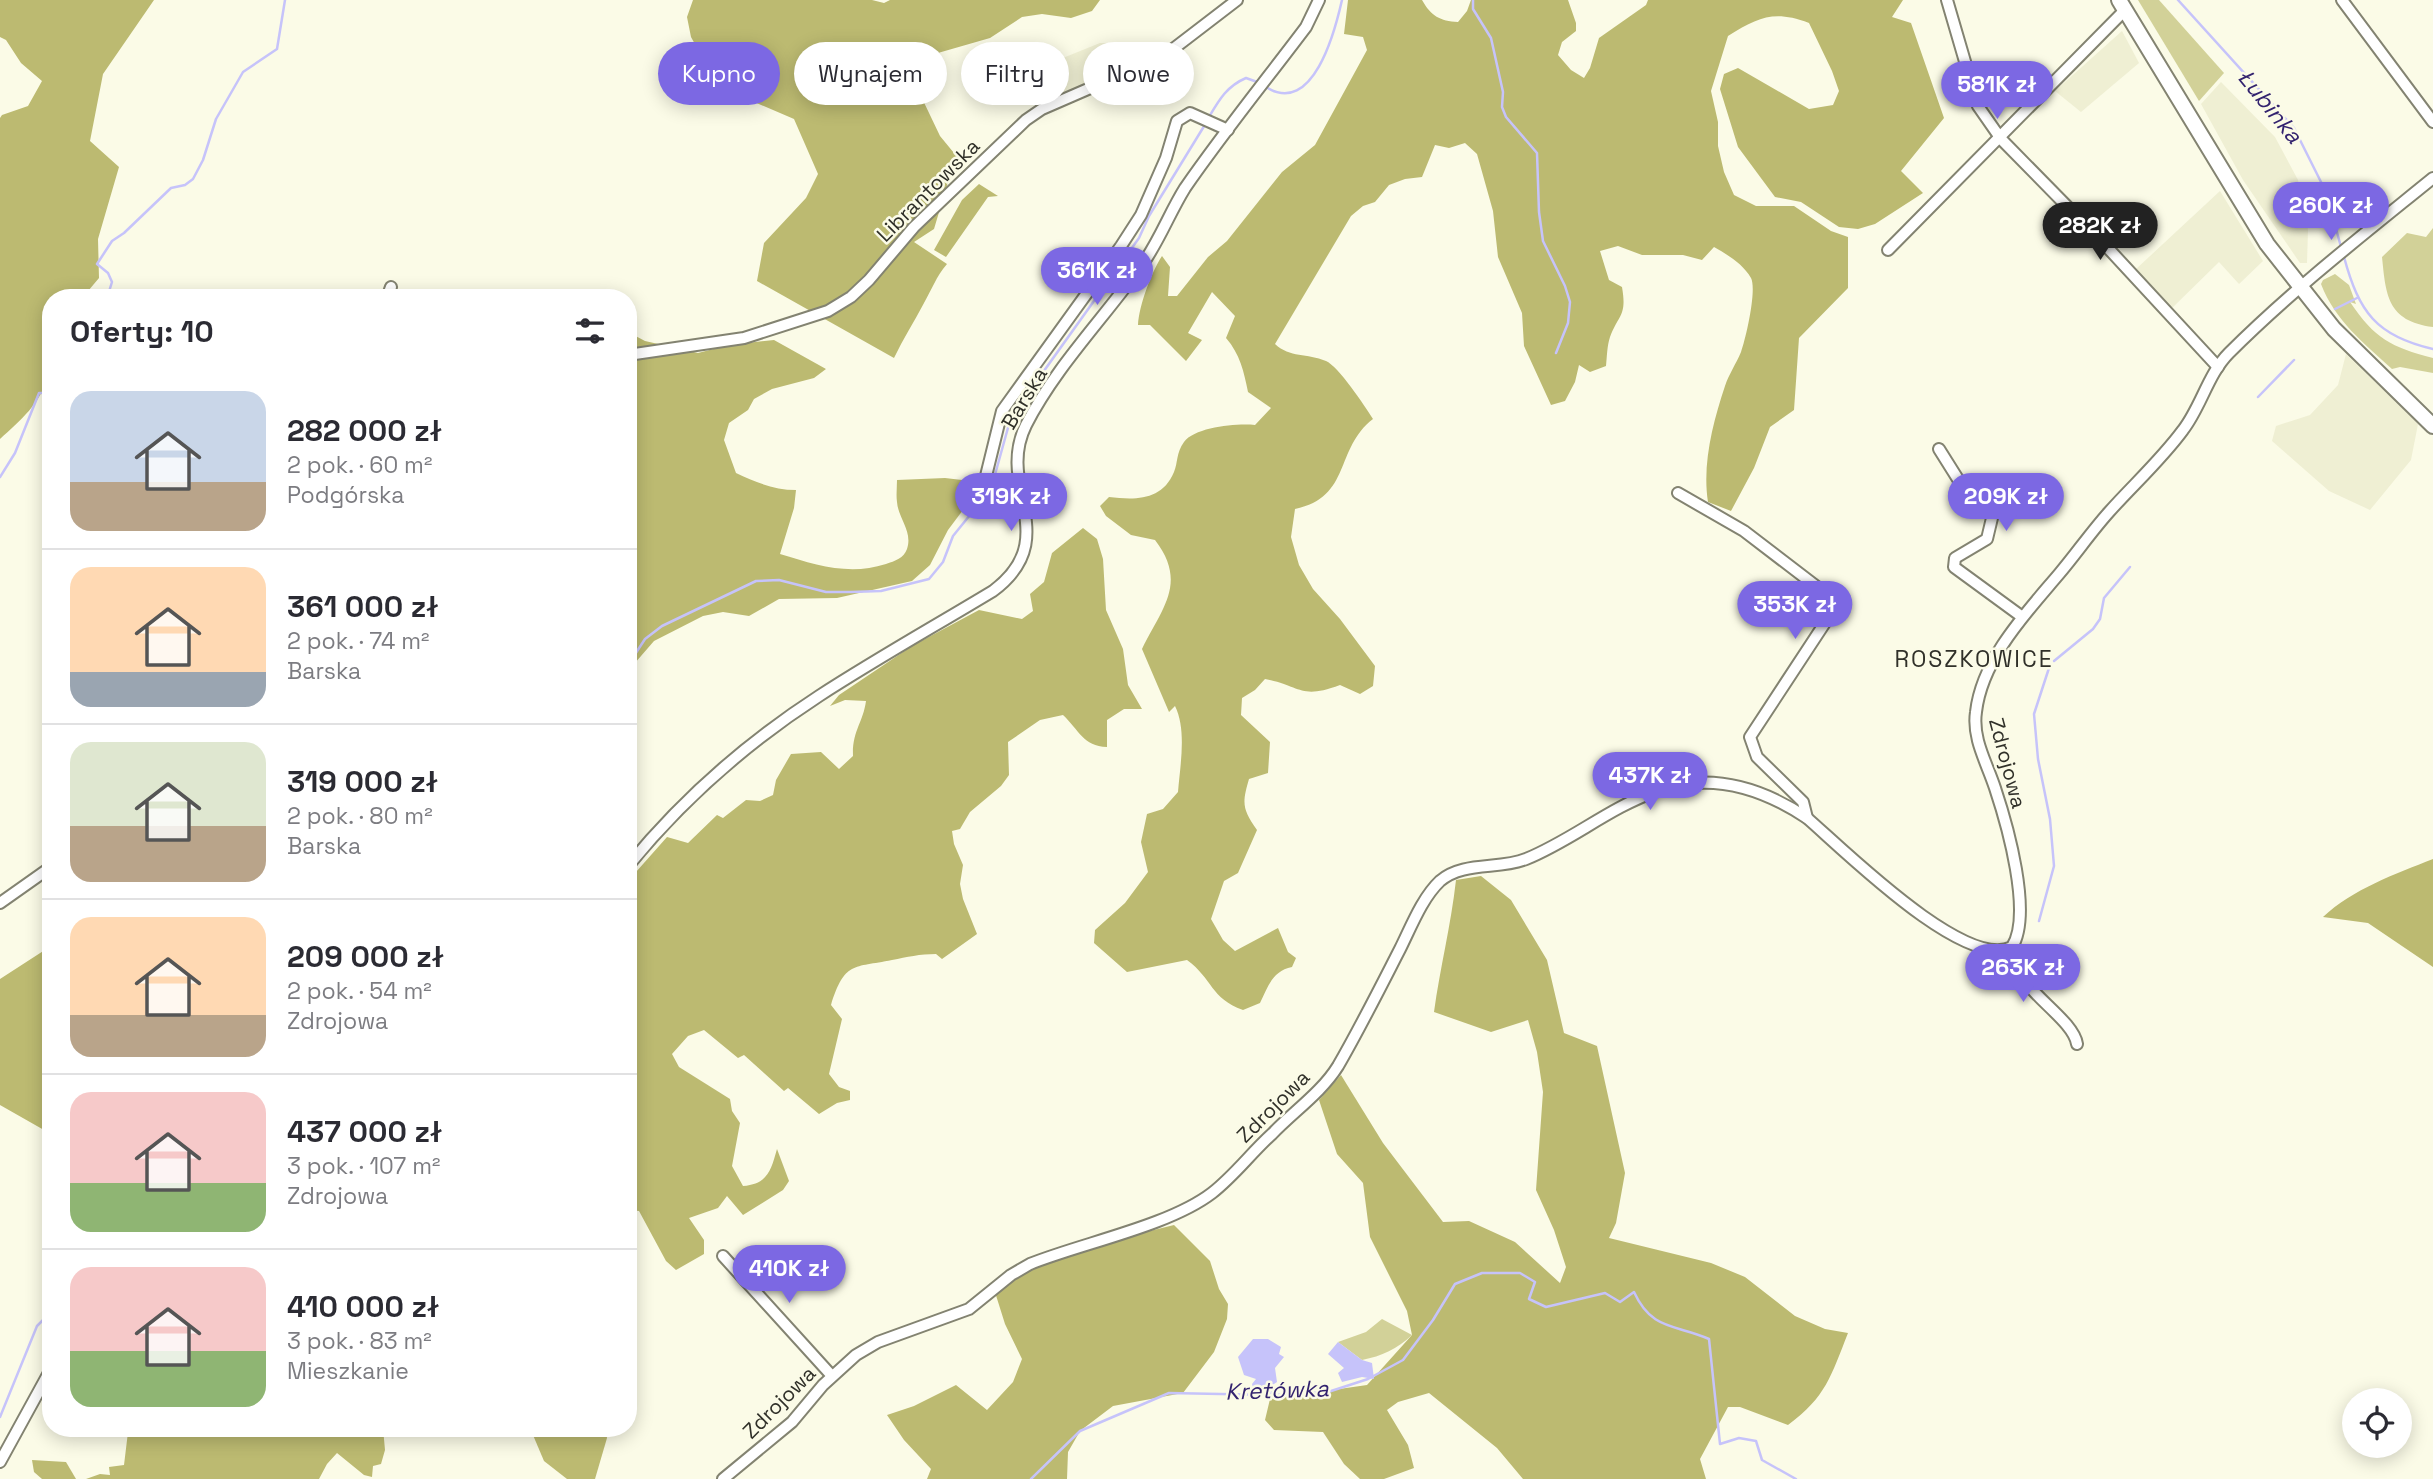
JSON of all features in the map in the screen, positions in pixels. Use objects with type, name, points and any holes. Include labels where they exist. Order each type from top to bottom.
[{"type":"main road","points":[[2122,5],[2267,244],[2334,329],[2433,426]]},
{"type":"street","name":"Librantowska","points":[[637,354],[744,338],[828,311],[851,297],[869,280],[914,227],[1026,120],[1042,109],[1164,56],[1237,0]]},
{"type":"street","name":"Barska","points":[[637,857],[716,775],[764,735],[824,692],[993,591],[1011,576],[1020,563],[1027,537],[1017,457],[1027,425],[1080,346],[1145,260],[1184,190],[1306,27],[1319,0]]},
{"type":"street","points":[[1947,0],[1978,106],[2001,139],[2106,246],[2218,367]]},
{"type":"street","points":[[2342,0],[2433,122]]},
{"type":"street","points":[[1888,250],[2001,139],[2122,5]]},
{"type":"street","points":[[985,480],[1002,411],[1141,215],[1166,158],[1177,121],[1191,113],[1228,130]]},
{"type":"street","name":"Zdrojowa","points":[[723,1479],[792,1422],[832,1376],[856,1355],[878,1342],[969,1309],[1011,1275],[1030,1264],[1172,1215],[1210,1195],[1316,1092],[1336,1069],[1419,912],[1438,883],[1450,874],[1469,868],[1487,868],[1523,861],[1657,791],[1711,783],[1751,789],[1807,818],[1910,907],[1952,936],[1983,949],[2002,950],[2012,947],[2021,919],[2021,894],[1999,799],[1975,725],[1977,701],[1983,686],[2021,616],[2059,575],[2106,515],[2182,432],[2218,367],[2235,347],[2433,178]]},
{"type":"street","points":[[1938,449],[1961,484],[1985,506],[1992,518],[1987,538],[1955,558],[1954,566],[2021,616]]},
{"type":"street","name":"Zdrojowa","points":[[1678,493],[1744,531],[1838,603],[1750,737],[1757,757],[1802,802],[1807,818]]},
{"type":"street","points":[[0,903],[42,873]]},
{"type":"street","points":[[2012,947],[2018,968],[2027,984],[2072,1032],[2077,1044]]},
{"type":"street","points":[[723,1256],[832,1376]]},
{"type":"street","points":[[0,1462],[42,1385]]},
{"type":"shaded area","points":[[0,0],[154,0],[103,74],[90,141],[119,167],[98,239],[99,278],[90,289],[42,289],[42,391],[29,411],[0,439],[0,118],[28,106],[42,81],[21,63],[6,40],[0,37]]},
{"type":"shaded area","points":[[693,0],[872,0],[884,3],[890,0],[1100,0],[1092,11],[1071,18],[1042,14],[1022,17],[990,38],[961,42],[961,46],[947,50],[947,42],[794,42],[794,105],[925,105],[940,136],[963,164],[948,182],[934,229],[914,242],[947,264],[894,358],[757,281],[764,243],[806,198],[818,174],[794,119],[761,105],[780,105],[780,42],[694,42],[687,17]]},
{"type":"shaded area","points":[[1348,0],[1422,0],[1437,17],[1458,22],[1467,11],[1471,0],[1568,0],[1576,31],[1562,42],[1558,55],[1571,70],[1584,78],[1590,68],[1599,38],[1646,5],[1648,0],[1903,0],[1892,17],[1911,23],[1944,118],[1901,171],[1923,193],[1875,224],[1858,229],[1839,227],[1801,202],[1775,197],[1738,147],[1720,89],[1724,74],[1738,68],[1809,109],[1833,105],[1839,91],[1809,23],[1776,16],[1758,20],[1728,36],[1711,91],[1718,122],[1718,146],[1724,172],[1734,195],[1756,206],[1794,206],[1831,231],[1848,237],[1848,288],[1799,338],[1794,410],[1770,427],[1754,468],[1731,511],[1708,502],[1706,473],[1716,414],[1741,352],[1752,303],[1751,278],[1735,260],[1714,247],[1702,260],[1683,255],[1642,255],[1618,246],[1600,251],[1609,280],[1622,287],[1624,304],[1609,340],[1606,366],[1590,372],[1579,365],[1575,382],[1565,401],[1551,405],[1524,346],[1522,313],[1498,257],[1493,211],[1477,154],[1465,143],[1449,148],[1435,145],[1422,177],[1389,185],[1375,202],[1363,206],[1351,216],[1275,344],[1287,351],[1331,364],[1373,419],[1352,444],[1341,471],[1326,494],[1313,503],[1295,509],[1291,537],[1299,565],[1313,589],[1340,619],[1375,666],[1373,686],[1360,694],[1340,685],[1308,692],[1265,679],[1255,690],[1242,698],[1241,715],[1270,742],[1268,773],[1249,779],[1245,806],[1248,817],[1257,830],[1238,873],[1224,881],[1211,919],[1223,940],[1235,951],[1278,928],[1288,952],[1296,958],[1292,967],[1275,976],[1260,1003],[1243,1010],[1224,1000],[1187,960],[1127,972],[1094,943],[1095,930],[1125,903],[1148,872],[1141,842],[1147,814],[1163,809],[1178,792],[1182,748],[1181,726],[1175,706],[1169,712],[1142,649],[1164,608],[1171,583],[1170,569],[1155,540],[1131,535],[1106,516],[1100,506],[1109,497],[1138,498],[1162,489],[1169,482],[1180,450],[1189,437],[1217,427],[1255,425],[1271,408],[1248,392],[1238,357],[1226,338],[1235,316],[1212,292],[1188,333],[1202,340],[1186,361],[1150,325],[1138,325],[1139,317],[1146,290],[1162,256],[1170,267],[1168,296],[1177,296],[1208,257],[1227,241],[1282,172],[1315,145],[1367,50],[1363,37],[1344,34]]},
{"type":"shaded area","points":[[2138,0],[2159,0],[2224,73],[2199,101]]},
{"type":"shaded area","points":[[2122,31],[2139,63],[2081,112],[2055,91]]},
{"type":"shaded area","points":[[1083,50],[1083,84],[1069,91],[1069,56]]},
{"type":"shaded area","points":[[2221,82],[2275,137],[2298,180],[2308,230],[2307,263],[2300,263],[2243,180],[2201,104]]},
{"type":"shaded area","points":[[979,184],[998,196],[988,197],[946,257],[934,250],[962,200]]},
{"type":"shaded area","points":[[2220,191],[2263,261],[2239,284],[2219,262],[2170,310],[2135,270]]},
{"type":"shaded area","points":[[2433,228],[2433,327],[2406,319],[2392,304],[2385,283],[2382,257],[2407,233],[2426,237]]},
{"type":"shaded area","points":[[2335,274],[2349,285],[2356,304],[2350,302],[2368,325],[2385,340],[2433,358],[2433,373],[2400,367],[2392,369],[2361,340],[2334,309],[2321,284]]},
{"type":"shaded area","points":[[637,337],[698,353],[729,345],[774,340],[826,369],[814,378],[772,389],[754,399],[748,410],[729,423],[724,440],[736,473],[765,485],[796,490],[794,508],[780,554],[833,568],[859,569],[886,564],[904,555],[908,542],[907,530],[898,508],[897,480],[945,478],[979,482],[972,498],[948,530],[930,565],[912,581],[837,598],[779,599],[749,616],[723,612],[703,616],[654,641],[637,661]]},
{"type":"shaded area","points":[[2346,354],[2418,424],[2411,460],[2370,510],[2329,491],[2272,441],[2276,426],[2310,415],[2338,385]]},
{"type":"shaded area","points":[[1083,528],[1097,539],[1103,559],[1106,610],[1123,649],[1128,685],[1142,709],[1124,709],[1107,720],[1107,747],[1092,744],[1063,715],[1040,720],[1008,742],[1009,775],[1001,786],[970,812],[960,829],[952,831],[963,865],[960,884],[963,899],[977,934],[942,959],[936,954],[919,955],[859,966],[846,974],[836,991],[831,1005],[842,1019],[829,1074],[839,1087],[850,1091],[850,1100],[837,1103],[819,1114],[788,1088],[784,1091],[744,1055],[738,1058],[704,1030],[688,1036],[672,1054],[679,1067],[730,1099],[732,1111],[740,1123],[732,1166],[743,1186],[758,1182],[767,1175],[777,1149],[789,1181],[783,1190],[743,1215],[727,1196],[718,1208],[689,1218],[704,1240],[704,1254],[676,1270],[666,1261],[637,1211],[637,871],[667,837],[688,843],[717,815],[723,818],[746,800],[760,801],[773,795],[776,780],[791,754],[821,752],[839,769],[853,756],[854,740],[866,701],[845,700],[830,706],[839,695],[912,646],[979,610],[1022,619],[1033,611],[1030,594],[1044,582],[1052,553]]},
{"type":"shaded area","points":[[2433,859],[2433,967],[2368,923],[2323,917],[2361,890]]},
{"type":"shaded area","points":[[1481,876],[1511,900],[1547,960],[1564,1033],[1597,1046],[1625,1173],[1616,1223],[1609,1238],[1711,1263],[1745,1277],[1795,1316],[1825,1329],[1848,1333],[1826,1385],[1811,1405],[1788,1425],[1740,1407],[1728,1407],[1700,1459],[1706,1479],[1523,1479],[1497,1448],[1429,1393],[1398,1402],[1387,1410],[1408,1445],[1414,1468],[1384,1479],[1360,1479],[1344,1464],[1323,1432],[1274,1430],[1265,1420],[1270,1399],[1367,1385],[1412,1335],[1407,1311],[1370,1237],[1363,1183],[1337,1154],[1319,1100],[1341,1075],[1383,1143],[1443,1222],[1469,1221],[1515,1242],[1560,1283],[1566,1267],[1554,1230],[1536,1190],[1543,1092],[1537,1052],[1528,1020],[1491,1032],[1434,1012],[1456,880]]},
{"type":"shaded area","points":[[42,952],[42,1129],[0,1105],[0,979]]},
{"type":"shaded area","points":[[1174,1225],[1210,1261],[1219,1289],[1228,1304],[1227,1319],[1214,1352],[1183,1393],[1113,1406],[1080,1431],[1068,1452],[1067,1479],[927,1479],[931,1469],[904,1440],[887,1415],[914,1406],[956,1385],[987,1410],[1013,1382],[1022,1359],[1005,1324],[994,1289],[1069,1251]]},
{"type":"shaded area","points":[[1382,1319],[1412,1335],[1389,1351],[1362,1360],[1338,1342],[1366,1332]]},
{"type":"shaded area","points":[[127,1437],[384,1437],[385,1450],[381,1464],[373,1466],[372,1477],[364,1475],[337,1453],[319,1479],[86,1479],[100,1474],[110,1475],[109,1467],[124,1465]]},
{"type":"shaded area","points":[[534,1437],[607,1437],[595,1479],[567,1479],[544,1461]]},
{"type":"shaded area","points":[[32,1460],[66,1462],[76,1479],[42,1479],[34,1472]]},
{"type":"water","points":[[1253,1339],[1268,1339],[1281,1347],[1279,1354],[1284,1357],[1275,1368],[1277,1382],[1271,1386],[1273,1390],[1270,1399],[1254,1391],[1252,1384],[1256,1379],[1244,1375],[1238,1357]]},
{"type":"water","points":[[1338,1342],[1362,1360],[1372,1363],[1374,1379],[1362,1377],[1342,1382],[1338,1373],[1344,1368],[1328,1354]]},
{"type":"waterway","points":[[110,289],[112,282],[108,273],[97,264],[112,241],[171,188],[185,185],[193,179],[203,160],[216,119],[243,72],[277,49],[285,0]]},
{"type":"waterway","points":[[1266,87],[1282,93],[1297,90],[1309,81],[1327,49],[1342,0]]},
{"type":"waterway","points":[[1473,0],[1473,9],[1491,38],[1506,117],[1537,153],[1543,241],[1570,302],[1568,323],[1556,353]]},
{"type":"waterway","name":"Łubinka","points":[[2178,0],[2294,128],[2326,192],[2341,247]]},
{"type":"waterway","points":[[1209,117],[1220,99],[1234,85],[1246,78],[1260,83]]},
{"type":"waterway","points":[[637,651],[645,639],[662,626],[756,581],[779,580],[826,592],[851,592],[881,591],[929,579],[943,562],[953,536],[991,489],[1011,417],[1139,238],[1149,216],[1206,123]]},
{"type":"waterway","name":"Łubinka","points":[[2344,257],[2356,293],[2373,319],[2397,337],[2433,349]]},
{"type":"waterway","points":[[2335,309],[2357,298]]},
{"type":"waterway","points":[[2258,397],[2294,360]]},
{"type":"waterway","points":[[0,477],[15,453],[39,393],[42,393]]},
{"type":"waterway","points":[[2054,661],[2093,629],[2100,619],[2104,598],[2130,567]]},
{"type":"waterway","points":[[2039,921],[2054,866],[2050,819],[2038,759],[2034,714],[2049,668]]},
{"type":"waterway","name":"Kretówka","points":[[1031,1479],[1080,1431],[1169,1393],[1275,1395],[1328,1392],[1368,1379],[1403,1360],[1433,1320],[1455,1284],[1482,1273],[1520,1273],[1535,1282],[1529,1299],[1546,1307],[1605,1293],[1620,1302],[1634,1292],[1641,1305],[1657,1320],[1709,1339],[1720,1444],[1739,1438],[1756,1441],[1762,1460],[1796,1479]]},
{"type":"waterway","points":[[0,1417],[37,1326],[42,1321]]},
{"type":"district","name":"ROSZKOWICE","points":[[1974,659]]}]
